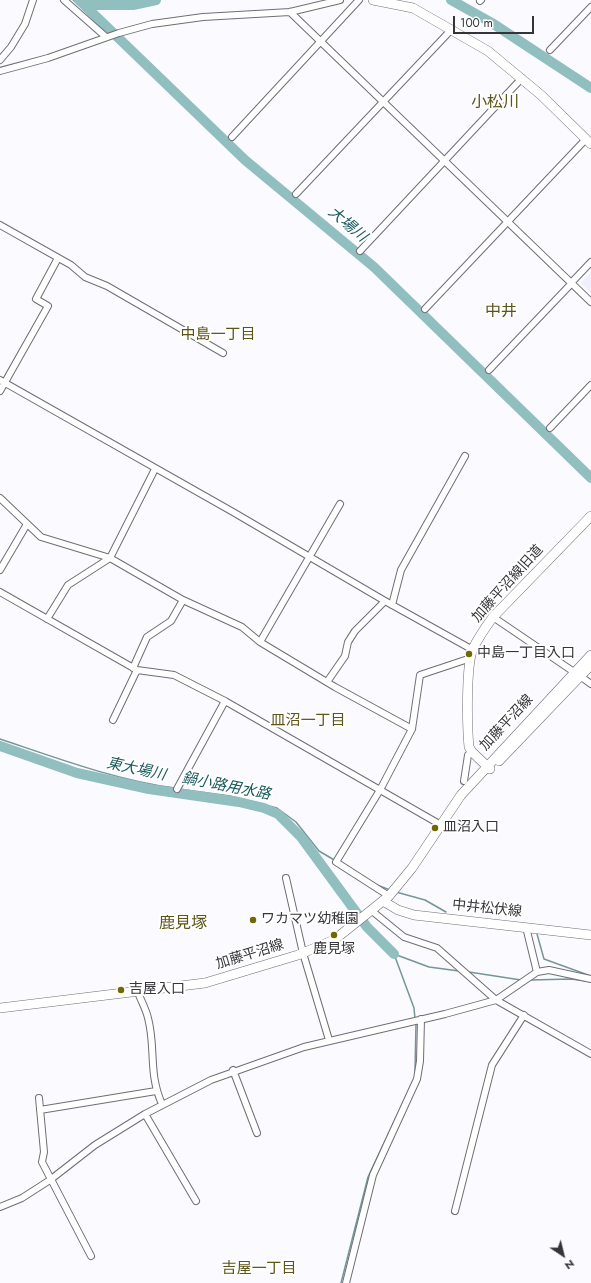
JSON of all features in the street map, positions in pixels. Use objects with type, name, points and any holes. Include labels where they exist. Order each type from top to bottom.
[{"type":"main road","points":[[373,0],[412,8],[452,29],[488,51],[522,78],[589,141]]},
{"type":"main road","name":"加藤平沼線旧道","points":[[472,752],[468,738],[472,654],[481,634],[494,618],[591,516]]},
{"type":"main road","name":"加藤平沼線","points":[[0,1008],[194,985],[220,980],[303,953],[334,940],[386,899],[412,868],[461,795],[577,674],[591,655]]},
{"type":"main road","name":"加藤平沼線","points":[[577,674],[591,665]]},
{"type":"main road","points":[[472,752],[488,768]]},
{"type":"main road","name":"中井松伏線","points":[[386,899],[398,910],[414,915],[591,935]]},
{"type":"street","points":[[0,60],[11,48],[25,24],[33,0]]},
{"type":"street","points":[[64,0],[106,37]]},
{"type":"street","points":[[0,71],[48,58],[106,37],[152,24],[197,18],[290,12],[340,0]]},
{"type":"street","points":[[232,136],[359,0]]},
{"type":"street","points":[[550,50],[591,7]]},
{"type":"street","points":[[290,12],[591,302]]},
{"type":"street","points":[[296,194],[452,29]]},
{"type":"street","points":[[360,251],[522,78]]},
{"type":"street","points":[[425,309],[507,222],[589,141]]},
{"type":"street","points":[[0,225],[71,265],[85,277],[107,286],[223,353]]},
{"type":"street","points":[[0,391],[2,381],[48,306],[36,299],[58,258]]},
{"type":"street","points":[[490,370],[591,262]]},
{"type":"street","points":[[2,381],[233,512],[392,605],[472,654]]},
{"type":"street","points":[[550,428],[591,385]]},
{"type":"street","points":[[392,605],[401,570],[465,456]]},
{"type":"street","points":[[47,619],[68,585],[110,558],[155,469]]},
{"type":"street","points":[[0,498],[41,537],[110,558],[183,600],[242,627],[260,642],[327,682],[412,729]]},
{"type":"street","points":[[260,642],[340,504]]},
{"type":"street","points":[[0,570],[27,524]]},
{"type":"street","points":[[0,592],[135,669],[174,675],[225,701],[441,825]]},
{"type":"street","points":[[113,720],[147,637],[171,621],[183,600]]},
{"type":"street","points":[[327,682],[345,656],[348,642],[355,631],[385,601]]},
{"type":"street","points":[[494,618],[591,684]]},
{"type":"street","points":[[386,899],[336,862],[380,790],[412,729],[420,675],[472,654]]},
{"type":"street","points":[[177,789],[225,701]]},
{"type":"street","points":[[464,781],[468,755],[472,752]]},
{"type":"street","points":[[286,878],[303,953],[329,1040]]},
{"type":"street","points":[[372,911],[404,937],[438,948],[496,1000],[591,1054]]},
{"type":"street","points":[[526,927],[537,972]]},
{"type":"street","points":[[0,1207],[22,1198],[50,1180],[95,1145],[162,1104],[233,1070],[329,1040],[422,1019],[496,1000],[537,972],[549,970],[591,979]]},
{"type":"street","points":[[138,992],[148,1018],[156,1090],[162,1104]]},
{"type":"street","points":[[455,1211],[492,1065],[524,1015]]},
{"type":"street","points":[[346,1283],[373,1175],[417,1079],[420,1061],[422,1019]]},
{"type":"street","points":[[233,1070],[257,1133]]},
{"type":"street","points":[[40,1110],[156,1090]]},
{"type":"street","points":[[39,1098],[44,1152],[42,1162],[50,1180],[58,1191],[91,1256]]},
{"type":"street","points":[[145,1114],[196,1201]]},
{"type":"shaded area","points":[[591,272],[591,293],[581,283]]},
{"type":"water","points":[[73,0],[96,0],[88,14]]},
{"type":"waterway","name":"大場川","points":[[79,0],[245,160],[374,267],[591,478]]},
{"type":"waterway","points":[[82,1],[86,5],[133,5],[156,0]]},
{"type":"waterway","points":[[451,0],[492,23],[591,88]]},
{"type":"waterway","name":"鍋小路用水路","points":[[0,739],[108,774],[130,780],[175,788]]},
{"type":"waterway","name":"東大場川","points":[[0,746],[77,773],[149,789],[239,802],[264,808],[278,814],[301,837],[367,927],[394,954]]},
{"type":"waterway","name":"鍋小路用水路","points":[[179,789],[230,796],[277,808],[296,822],[319,851],[336,861]]},
{"type":"waterway","name":"鍋小路用水路","points":[[377,885],[390,890]]},
{"type":"waterway","name":"鍋小路用水路","points":[[396,892],[425,900],[446,912]]},
{"type":"waterway","name":"鍋小路用水路","points":[[537,934],[544,959],[591,976]]},
{"type":"waterway","points":[[394,954],[414,1008],[415,1019]]},
{"type":"waterway","points":[[394,954],[429,967],[459,971]]},
{"type":"waterway","points":[[469,972],[521,980]]},
{"type":"waterway","points":[[530,980],[571,979],[586,981]]},
{"type":"waterway","points":[[415,1071],[416,1023]]},
{"type":"waterway","points":[[341,1283],[368,1177],[415,1077]]},
{"type":"place","name":"中島一丁目入口","points":[[469,654]]},
{"type":"place","name":"皿沼入口","points":[[435,828]]},
{"type":"place","name":"ワカマツ幼稚園","points":[[253,920]]},
{"type":"place","name":"鹿見塚","points":[[334,935]]},
{"type":"place","name":"吉屋入口","points":[[121,990]]},
{"type":"district","name":"小松川","points":[[495,103]]},
{"type":"district","name":"中井","points":[[501,312]]},
{"type":"district","name":"中島一丁目","points":[[218,335]]},
{"type":"district","name":"皿沼一丁目","points":[[308,721]]},
{"type":"district","name":"鹿見塚","points":[[183,924]]},
{"type":"district","name":"吉屋一丁目","points":[[259,1269]]}]
